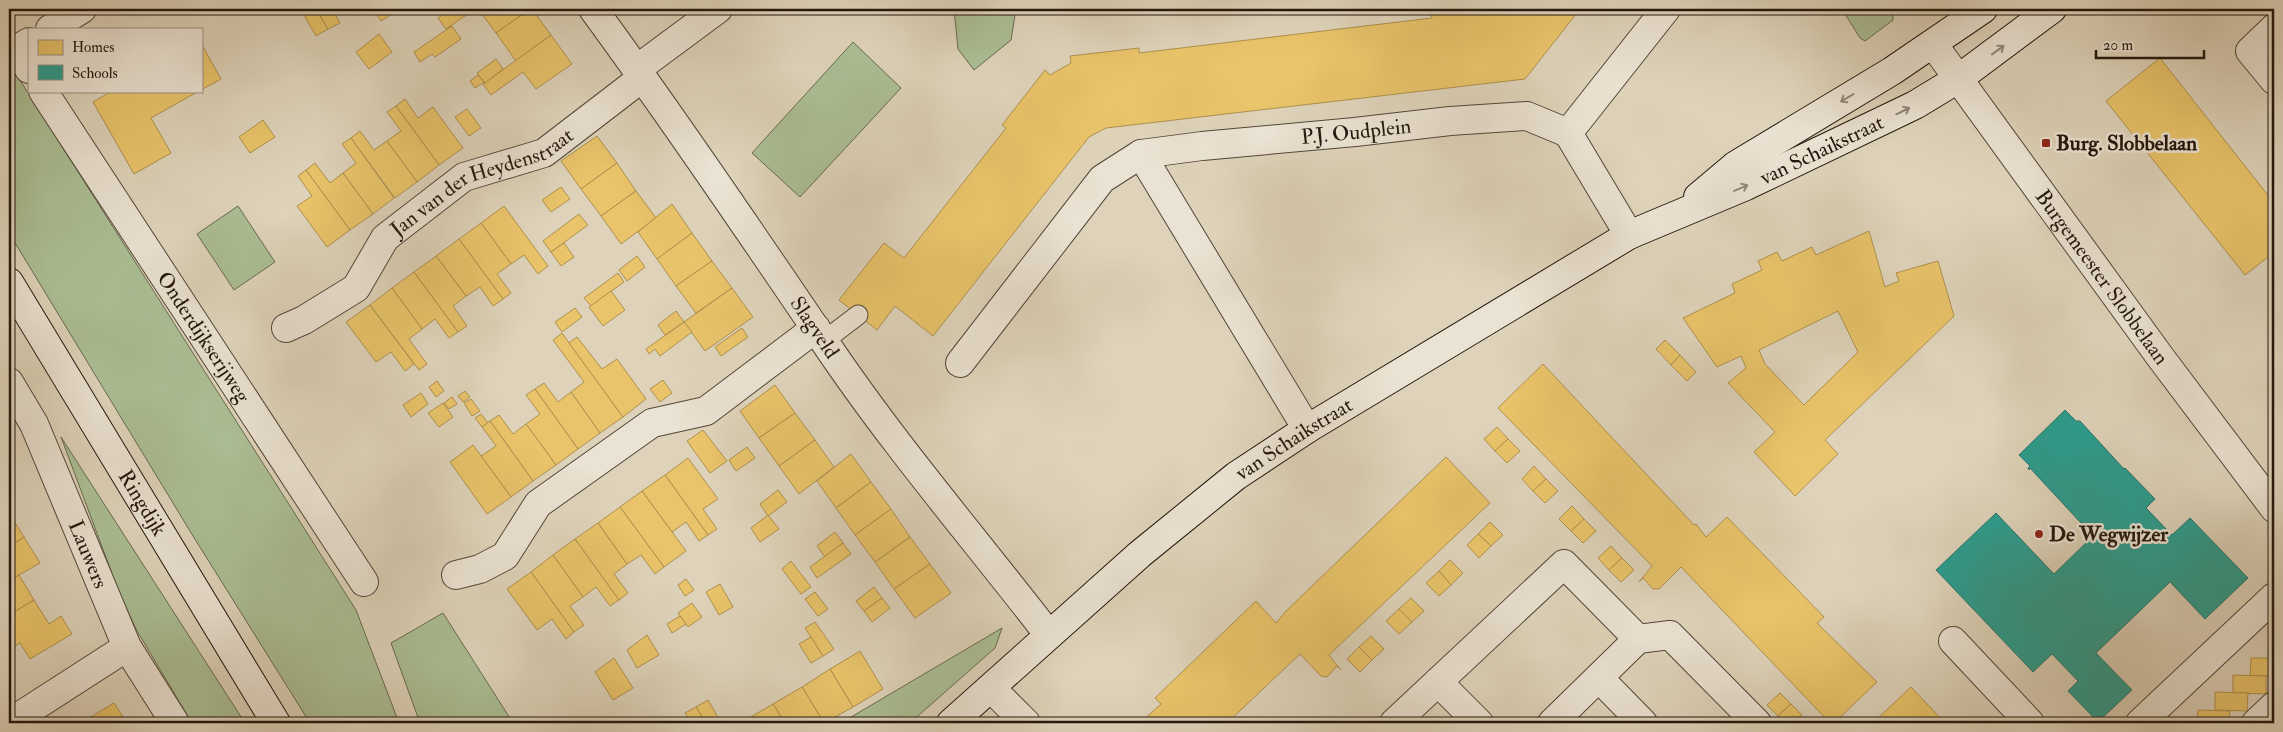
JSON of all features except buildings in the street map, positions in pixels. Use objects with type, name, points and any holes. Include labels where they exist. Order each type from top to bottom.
[{"type":"street","points":[[52,28],[82,9]]},
{"type":"street","name":"Slagveld","points":[[593,9],[640,73],[820,335],[891,433],[1050,635]]},
{"type":"street","name":"Jan van der Heydenstraat","points":[[286,328],[304,320],[356,288],[385,238],[464,176],[544,153],[718,9]]},
{"type":"street","points":[[1628,235],[1568,133],[1666,9]]},
{"type":"street","name":"van Schaikstraat","points":[[1680,213],[1736,165],[1892,71],[1983,9]]},
{"type":"street","name":"van Schaikstraat","points":[[951,723],[1140,554],[1236,476],[1307,429],[1628,235],[1746,186],[1915,105],[1958,79],[2052,9]]},
{"type":"street","points":[[2274,28],[2250,51],[2274,80]]},
{"type":"street","name":"Burgemeester Slobbelaan","points":[[1933,44],[2161,358],[2274,508]]},
{"type":"street","name":"Onderdijkserijweg","points":[[44,92],[364,582]]},
{"type":"street","name":"P.J. Oudplein","points":[[960,363],[1102,179],[1141,154],[1450,121],[1527,116],[1568,133]]},
{"type":"street","points":[[1141,154],[1307,429]]},
{"type":"street","name":"Ringdijk","points":[[9,282],[276,723]]},
{"type":"street","points":[[456,575],[480,569],[505,556],[538,504],[652,423],[706,411],[820,335]]},
{"type":"street","name":"Lauwers","points":[[9,382],[34,424],[127,647],[175,723]]},
{"type":"street","points":[[1394,723],[1564,564],[1638,639]]},
{"type":"street","points":[[2140,723],[2274,598]]},
{"type":"street","points":[[1552,723],[1638,639],[1670,635],[1758,723]]},
{"type":"street","points":[[1953,641],[2030,723]]},
{"type":"street","points":[[9,723],[127,647]]},
{"type":"street","points":[[1599,678],[1643,723]]},
{"type":"street","points":[[1438,682],[1479,723]]},
{"type":"street","points":[[991,688],[1026,723]]},
{"type":"street","points":[[2256,723],[2274,706]]},
{"type":"lane","points":[[820,335],[858,315]]},
{"type":"green space","points":[[954,9],[1016,9],[1011,40],[974,70],[958,49]]},
{"type":"green space","points":[[1842,9],[1888,9],[1893,16],[1893,20],[1865,41],[1860,38]]},
{"type":"green space","points":[[853,42],[901,88],[800,197],[752,153]]},
{"type":"green space","points":[[9,63],[356,610],[399,723],[310,723],[193,536],[9,233]]},
{"type":"green space","points":[[238,206],[275,262],[234,290],[197,234]]},
{"type":"green space","points":[[61,437],[245,723],[192,723],[137,631],[120,595]]},
{"type":"green space","points":[[443,613],[513,723],[420,723],[391,643]]},
{"type":"green space","points":[[1002,628],[995,648],[910,723],[841,723]]},
{"type":"place","name":"Burg. Slobbelaan","points":[[2046,143]]},
{"type":"place","name":"De Wegwijzer","points":[[2039,534]]}]
